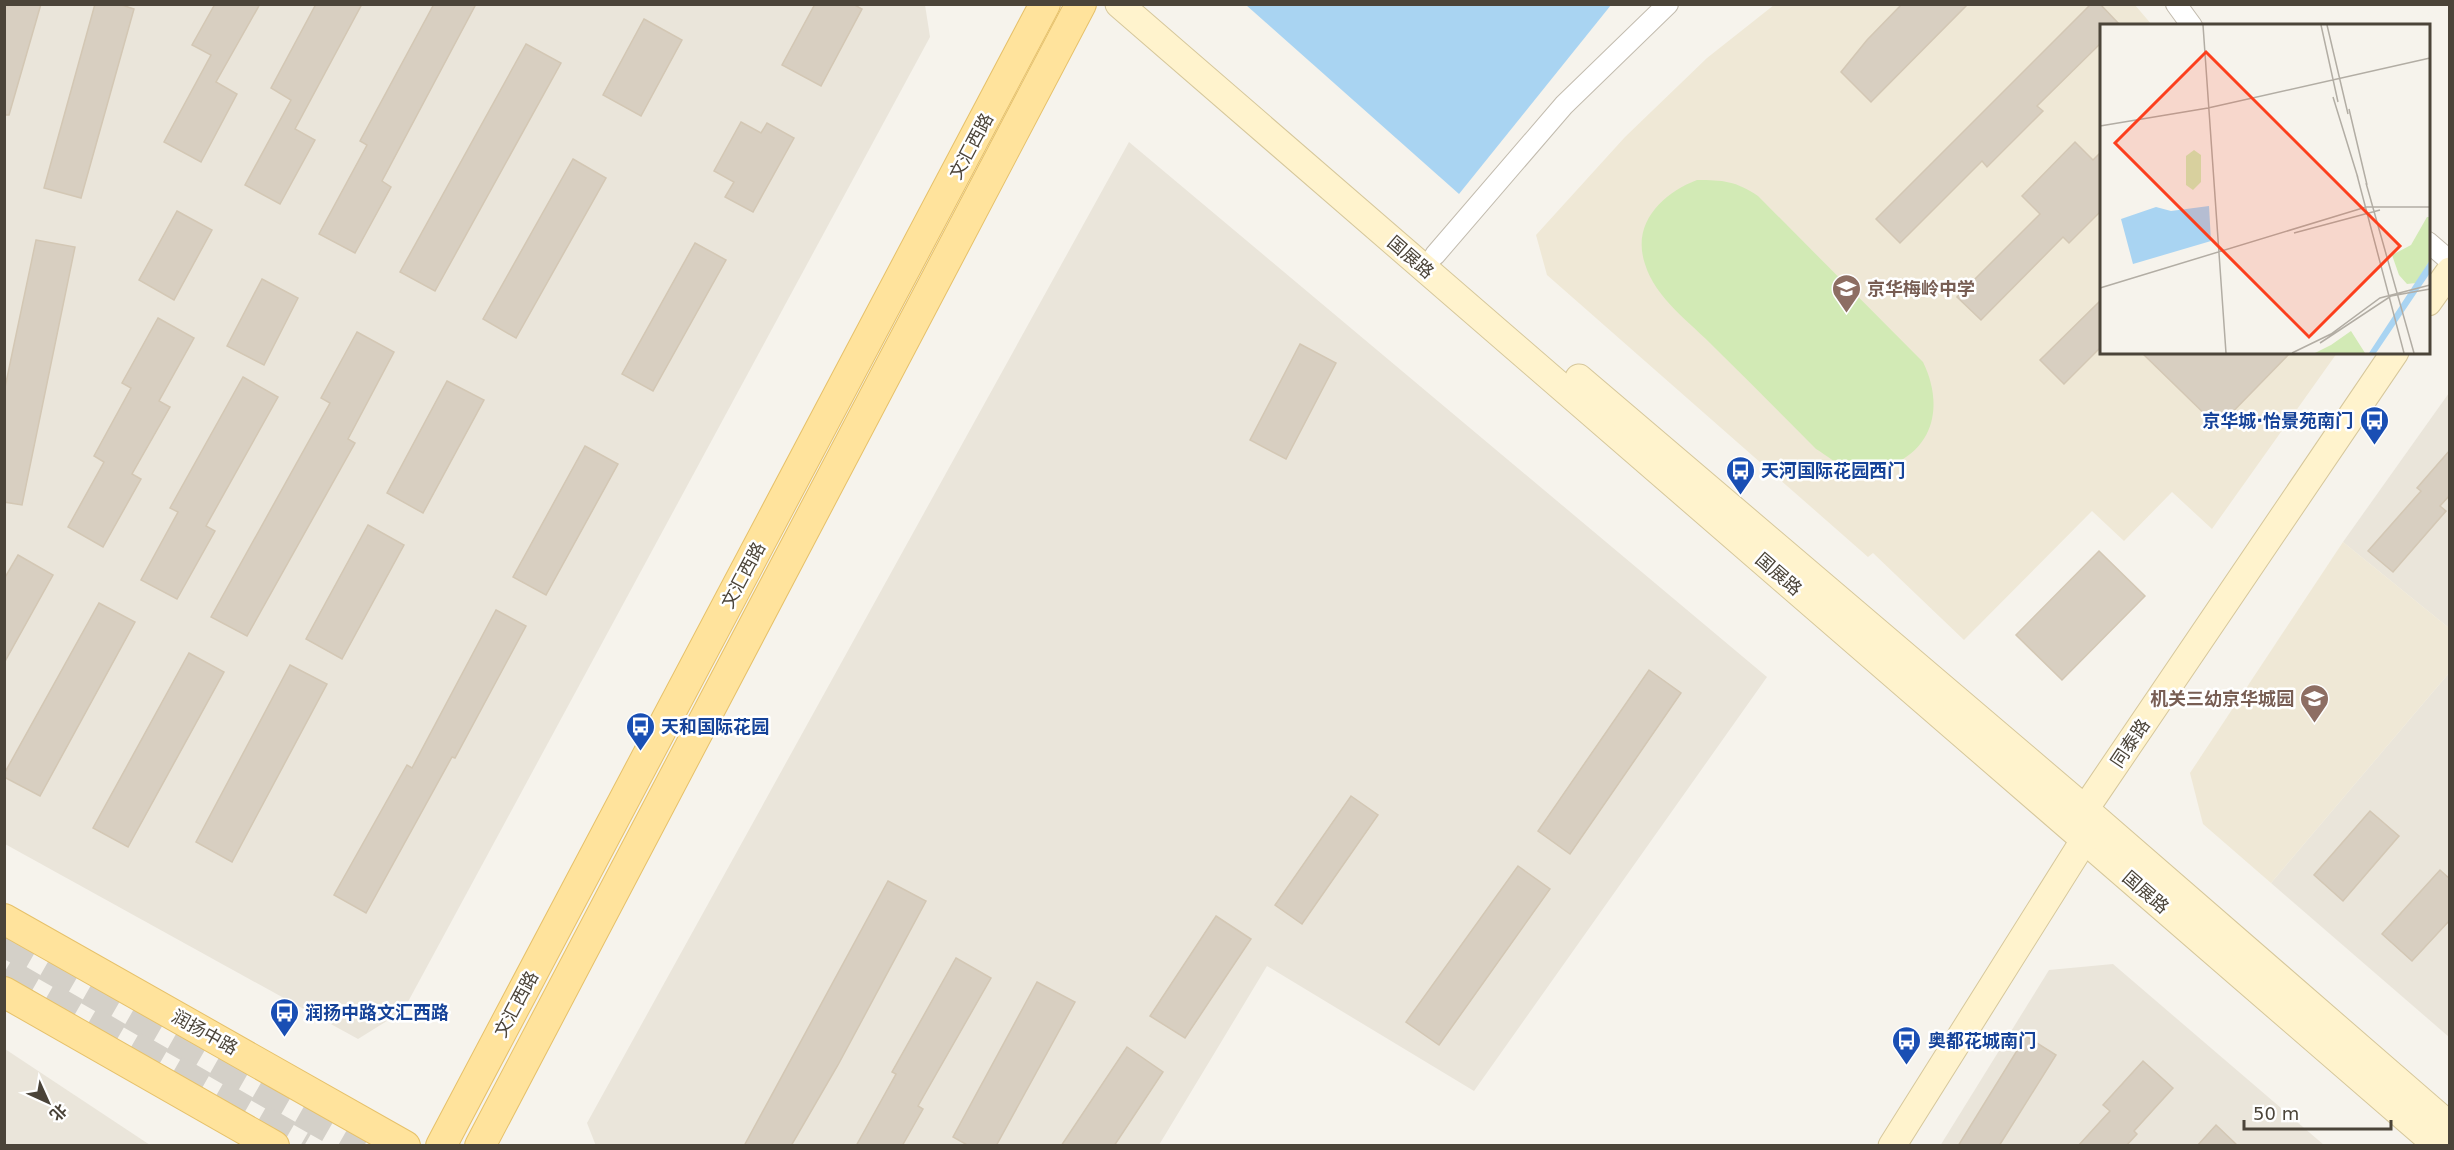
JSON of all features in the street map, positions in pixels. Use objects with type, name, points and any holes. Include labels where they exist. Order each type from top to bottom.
[{"type":"main road","name":"文汇西路","points":[[441,1146],[1046,4]]},
{"type":"main road","name":"文汇西路","points":[[480,1146],[1081,4]]},
{"type":"main road","name":"润扬中路","points":[[4,920],[405,1146]]},
{"type":"main road","points":[[4,992],[274,1146]]},
{"type":"street","name":"国展路","points":[[1119,4],[2438,1146]]},
{"type":"street","name":"国展路","points":[[1147,4],[1435,255],[2085,809],[2450,1126]]},
{"type":"street","points":[[1435,255],[1564,105],[1668,4]]},
{"type":"street","points":[[2176,4],[2191,24]]},
{"type":"street","points":[[2430,244],[2450,261]]},
{"type":"street","points":[[2430,300],[2450,272]]},
{"type":"street","name":"同泰路","points":[[2085,809],[2394,354]]},
{"type":"street","points":[[1892,1146],[2085,839],[2085,809]]},
{"type":"shaded area","points":[[5,5],[925,5],[930,37],[403,1011],[358,1039],[5,844]]},
{"type":"shaded area","name":"京华梅岭中学","points":[[1774,5],[2135,5],[2151,24],[2100,24],[2100,354],[2336,354],[2212,529],[2172,492],[2124,541],[2092,511],[1964,640],[1873,553],[1868,557],[1547,275],[1536,235],[1625,137],[1707,58]]},
{"type":"shaded area","points":[[1129,142],[1767,677],[1474,1091],[1267,966],[1159,1145],[596,1146],[587,1123]]},
{"type":"shaded area","points":[[2449,393],[2449,628],[2343,542]]},
{"type":"shaded area","name":"机关三幼京华城园","points":[[2343,542],[2449,628],[2449,673],[2271,883],[2203,824],[2190,773]]},
{"type":"shaded area","points":[[2449,673],[2449,1037],[2271,883]]},
{"type":"shaded area","points":[[2113,964],[2324,1145],[1940,1146],[2049,970]]},
{"type":"shaded area","points":[[5,1049],[150,1145],[5,1145]]},
{"type":"green space","points":[[1697,180],[1729,182],[1758,196],[1923,362],[1933,392],[1932,420],[1919,445],[1908,455],[1889,466],[1871,469],[1859,469],[1839,464],[1816,449],[1665,299],[1645,264],[1642,235],[1646,223],[1662,201]]},
{"type":"water","points":[[1246,5],[1611,5],[1459,194]]},
{"type":"building","points":[[4,4],[41,4],[9,115],[4,115]]},
{"type":"building","points":[[95,4],[119,4],[134,9],[81,198],[44,188]]},
{"type":"building","points":[[215,4],[260,4],[216,82],[237,94],[201,162],[164,142],[211,55],[192,45]]},
{"type":"building","points":[[316,4],[362,4],[295,129],[315,140],[280,204],[245,185],[291,100],[271,88]]},
{"type":"building","points":[[434,4],[476,4],[382,181],[391,187],[355,253],[319,234],[367,145],[360,141]]},
{"type":"building","points":[[815,4],[853,4],[862,9],[821,86],[782,65]]},
{"type":"building","points":[[1902,4],[1968,4],[1871,102],[1841,72],[1867,40]]},
{"type":"building","points":[[2091,4],[2100,4],[2119,24],[2100,24],[2100,44],[2037,106],[2043,111],[1987,167],[1982,161],[1900,243],[1876,219]]},
{"type":"building","points":[[644,19],[682,40],[641,116],[603,95]]},
{"type":"building","points":[[526,44],[561,63],[435,291],[400,272]]},
{"type":"building","points":[[741,122],[761,133],[767,123],[794,138],[753,212],[725,197],[734,182],[714,171]]},
{"type":"building","points":[[2075,142],[2093,160],[2100,153],[2100,212],[2069,243],[2063,237],[1981,320],[1957,297],[2040,214],[2022,196]]},
{"type":"building","points":[[573,159],[606,178],[516,338],[483,319]]},
{"type":"building","points":[[177,211],[212,230],[174,300],[139,280]]},
{"type":"building","points":[[36,240],[75,247],[22,505],[4,502],[4,392]]},
{"type":"building","points":[[695,243],[726,260],[653,391],[622,374]]},
{"type":"building","points":[[262,279],[298,298],[264,365],[227,346]]},
{"type":"building","points":[[2100,301],[2100,348],[2064,384],[2040,360]]},
{"type":"building","points":[[158,318],[194,338],[159,401],[170,407],[132,474],[141,479],[103,547],[68,527],[104,462],[94,456],[131,388],[122,383]]},
{"type":"building","points":[[357,332],[394,352],[348,439],[355,443],[247,636],[211,617],[330,403],[321,398]]},
{"type":"building","points":[[1300,344],[1336,363],[1286,459],[1250,440]]},
{"type":"building","points":[[2143,354],[2289,354],[2218,427]]},
{"type":"building","points":[[243,377],[278,397],[206,526],[215,531],[177,599],[141,580],[178,512],[170,508]]},
{"type":"building","points":[[447,381],[484,400],[423,513],[387,493]]},
{"type":"building","points":[[585,446],[618,464],[546,595],[513,577]]},
{"type":"building","points":[[2450,450],[2450,495],[2440,506],[2446,511],[2393,572],[2368,551],[2421,491],[2417,488]]},
{"type":"building","points":[[368,525],[404,545],[342,659],[306,639]]},
{"type":"building","points":[[2099,551],[2145,596],[2062,680],[2016,635]]},
{"type":"building","points":[[18,555],[53,575],[4,663],[4,579]]},
{"type":"building","points":[[99,603],[135,622],[40,796],[4,777],[4,774]]},
{"type":"building","points":[[496,610],[526,626],[455,758],[452,757],[366,913],[334,895],[407,765],[412,768]]},
{"type":"building","points":[[189,653],[224,672],[128,847],[93,828]]},
{"type":"building","points":[[290,665],[327,684],[232,862],[196,842]]},
{"type":"building","points":[[1649,670],[1681,693],[1570,854],[1538,831]]},
{"type":"building","points":[[1351,796],[1378,815],[1302,924],[1275,905]]},
{"type":"building","points":[[2370,811],[2399,836],[2343,901],[2314,875]]},
{"type":"building","points":[[1518,866],[1550,889],[1439,1045],[1406,1022]]},
{"type":"building","points":[[2440,870],[2450,879],[2450,920],[2412,961],[2382,934]]},
{"type":"building","points":[[888,881],[926,901],[838,1065],[791,1146],[744,1146]]},
{"type":"building","points":[[1216,916],[1251,939],[1185,1038],[1150,1016]]},
{"type":"building","points":[[956,958],[991,978],[918,1106],[923,1109],[902,1146],[856,1146],[896,1074],[892,1072]]},
{"type":"building","points":[[1037,982],[1075,1002],[996,1146],[969,1146],[953,1137]]},
{"type":"building","points":[[2026,1036],[2056,1055],[1999,1146],[1958,1146]]},
{"type":"building","points":[[1127,1047],[1163,1072],[1114,1146],[1061,1146]]},
{"type":"building","points":[[2143,1061],[2173,1088],[2134,1131],[2137,1134],[2126,1146],[2078,1146],[2110,1111],[2103,1105]]},
{"type":"building","points":[[2216,1125],[2238,1146],[2197,1146]]},
{"type":"tunnel","points":[[4,940],[364,1146]]},
{"type":"tunnel","points":[[4,973],[304,1146]]},
{"type":"place","name":"京华梅岭中学","points":[[1846,314]]},
{"type":"place","name":"京华城·怡景苑南门","points":[[2374,446]]},
{"type":"place","name":"天河国际花园西门","points":[[1740,496]]},
{"type":"place","name":"机关三幼京华城园","points":[[2315,724]]},
{"type":"place","name":"天和国际花园","points":[[640,752]]},
{"type":"place","name":"润扬中路文汇西路","points":[[284,1038]]},
{"type":"place","name":"奥都花城南门","points":[[1907,1066]]}]
